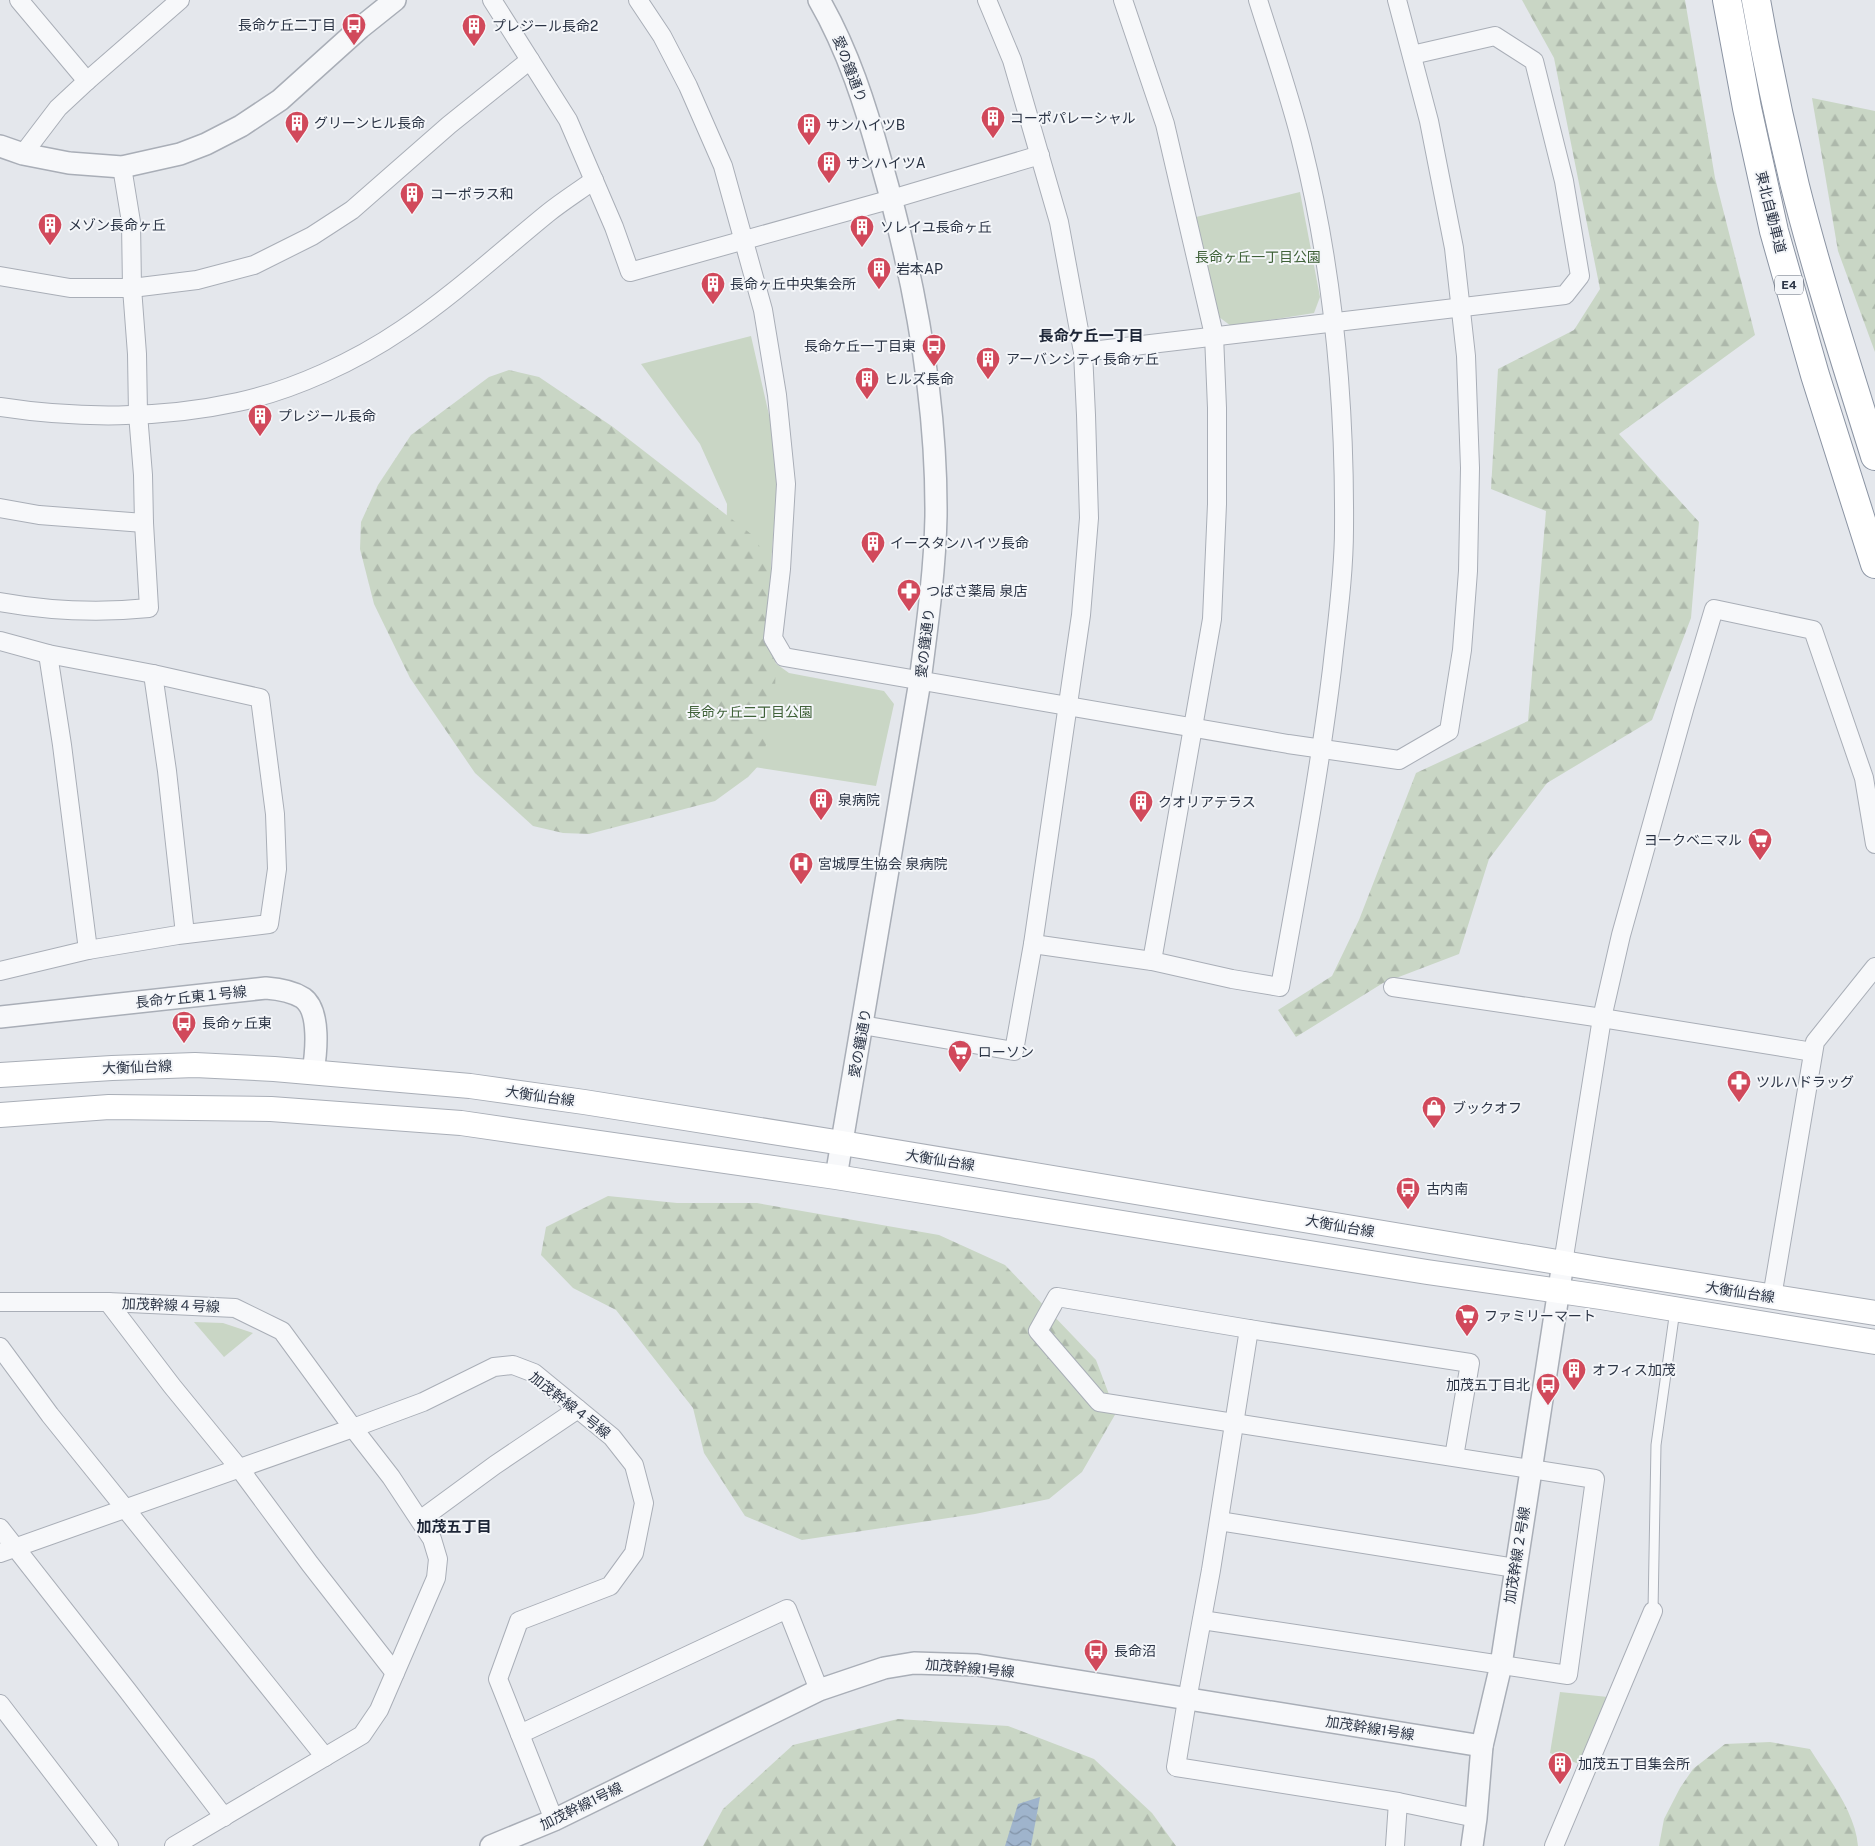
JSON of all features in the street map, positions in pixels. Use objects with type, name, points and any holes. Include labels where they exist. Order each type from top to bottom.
[{"type":"highway","name":"東北自動車道","points":[[1727,0],[1747,108],[1774,231],[1816,375],[1875,564]]},
{"type":"highway","name":"E4","points":[[1756,0],[1772,87],[1795,187],[1836,332],[1875,456]]},
{"type":"main road","name":"大衡仙台線","points":[[0,1075],[194,1065],[274,1069],[470,1086],[842,1143],[1875,1313]]},
{"type":"main road","name":"大衡仙台線","points":[[0,1115],[109,1108],[272,1109],[451,1122],[836,1177],[1875,1342]]},
{"type":"street","points":[[19,0],[87,80]]},
{"type":"street","points":[[23,154],[58,108],[87,80],[179,0]]},
{"type":"street","points":[[0,146],[23,154],[69,163],[122,167],[180,154],[206,144],[241,126],[280,100],[360,28],[395,0]]},
{"type":"street","points":[[492,0],[568,120],[630,272],[688,258],[744,240],[1040,155]]},
{"type":"street","points":[[638,0],[662,36],[688,86],[723,166],[763,310],[776,395],[786,484],[781,569],[773,638],[784,657],[1194,728],[1399,760],[1448,731],[1462,650],[1468,571],[1470,468],[1466,356],[1452,238],[1429,121],[1398,0]]},
{"type":"street","name":"愛の鐘通り","points":[[819,0],[833,24],[867,111],[892,199],[916,302],[932,407],[936,516],[929,606],[920,681],[836,1177]]},
{"type":"street","points":[[862,1025],[1014,1051],[1033,944],[1081,615],[1088,518],[1083,352],[1059,222],[1012,60],[988,0]]},
{"type":"street","points":[[1123,0],[1164,124],[1214,335],[1217,418],[1217,504],[1212,619],[1152,961]]},
{"type":"street","points":[[1033,944],[1152,961],[1232,979],[1280,987],[1322,749],[1337,630],[1344,530],[1342,412],[1333,322],[1320,231],[1302,144],[1258,0]]},
{"type":"street","points":[[1083,352],[1565,295],[1580,276],[1564,181],[1534,61],[1496,36],[1412,55]]},
{"type":"street","points":[[0,276],[70,288],[132,288],[196,280],[254,265],[312,236],[352,210],[449,125],[530,60]]},
{"type":"street","points":[[0,602],[29,607],[77,611],[117,612],[149,608],[132,288],[131,222],[122,167]]},
{"type":"street","points":[[0,407],[76,414],[138,414],[189,410],[238,402],[296,384],[354,358],[402,330],[456,291],[550,212],[594,180]]},
{"type":"street","points":[[0,508],[39,515],[144,522]]},
{"type":"street","points":[[1563,1263],[1602,1018],[1621,936],[1714,608],[1813,630],[1864,778],[1875,844]]},
{"type":"street","points":[[0,641],[48,654],[153,674],[260,698],[275,814],[277,870],[269,924],[185,934],[88,950],[0,971]]},
{"type":"street","points":[[48,654],[62,745],[88,950]]},
{"type":"street","points":[[153,674],[167,771],[185,934]]},
{"type":"street","points":[[1772,1297],[1815,1042],[1875,967]]},
{"type":"street","points":[[1393,987],[1813,1052]]},
{"type":"street","name":"長命ケ丘東１号線","points":[[0,1017],[266,988],[285,990],[304,999],[314,1016],[316,1055],[313,1072]]},
{"type":"street","name":"加茂幹線２号線","points":[[1472,1846],[1482,1746],[1501,1665],[1563,1263]]},
{"type":"street","points":[[1202,1620],[1568,1675],[1595,1480],[1099,1402],[1038,1331],[1057,1297],[1470,1363],[1454,1457]]},
{"type":"street","name":"加茂幹線４号線","points":[[0,1302],[108,1302],[235,1308],[282,1331],[353,1428],[423,1402],[494,1368],[513,1365],[534,1373],[612,1437],[634,1465],[644,1503],[634,1553],[610,1586],[519,1621],[498,1679],[554,1820]]},
{"type":"street","points":[[108,1302],[172,1386],[239,1468],[310,1564],[395,1673]]},
{"type":"street","points":[[1249,1329],[1219,1522],[1176,1767],[1398,1802],[1476,1818]]},
{"type":"street","points":[[0,1347],[50,1415],[325,1757]]},
{"type":"street","points":[[420,1520],[495,1465],[578,1409]]},
{"type":"street","points":[[8,1550],[353,1428],[391,1477],[432,1538],[438,1559],[436,1578],[379,1710],[362,1735],[174,1846]]},
{"type":"street","points":[[1219,1522],[1515,1568]]},
{"type":"street","points":[[0,1528],[8,1550],[127,1690],[224,1818]]},
{"type":"street","points":[[520,1734],[787,1609],[819,1690]]},
{"type":"street","points":[[1554,1846],[1653,1611]]},
{"type":"street","name":"加茂幹線1号線","points":[[491,1846],[554,1820],[819,1690],[884,1668],[914,1663],[977,1665],[1482,1746]]},
{"type":"street","points":[[0,1704],[110,1846]]},
{"type":"street","points":[[1395,1846],[1398,1802]]},
{"type":"lane","points":[[1653,1611],[1656,1445],[1675,1309]]},
{"type":"green space","points":[[1522,0],[1685,0],[1715,178],[1755,335],[1619,434],[1699,522],[1691,618],[1652,720],[1547,783],[1489,859],[1459,954],[1383,983],[1296,1037],[1278,1010],[1332,976],[1359,920],[1416,773],[1528,721],[1546,511],[1491,489],[1498,369],[1574,330],[1600,289],[1554,58]]},
{"type":"green space","points":[[1812,98],[1875,111],[1875,352],[1838,251]]},
{"type":"green space","name":"長命ヶ丘一丁目公園","points":[[1300,192],[1320,297],[1314,313],[1231,326],[1215,314],[1196,217]]},
{"type":"green space","name":"長命ヶ丘二丁目公園","points":[[751,336],[772,428],[777,486],[764,655],[789,673],[884,691],[894,704],[876,786],[702,759],[726,560],[727,504],[700,444],[641,364]]},
{"type":"green space","points":[[509,370],[539,377],[613,427],[751,534],[769,560],[777,591],[775,696],[767,740],[762,762],[748,777],[715,801],[589,834],[563,833],[533,826],[475,773],[410,678],[374,604],[360,549],[361,522],[378,485],[411,435],[489,377]]},
{"type":"green space","points":[[608,1196],[677,1203],[757,1203],[939,1235],[1005,1265],[1096,1360],[1116,1413],[1082,1472],[1049,1499],[975,1514],[802,1540],[745,1516],[704,1453],[693,1408],[616,1310],[573,1288],[541,1255],[546,1227]]},
{"type":"green space","points":[[194,1322],[223,1323],[253,1333],[224,1357]]},
{"type":"green space","points":[[1560,1692],[1608,1697],[1579,1764],[1550,1753]]},
{"type":"green space","points":[[898,1719],[1008,1726],[1094,1759],[1152,1813],[1176,1846],[703,1846],[723,1809],[793,1745]]},
{"type":"green space","points":[[1770,1742],[1810,1749],[1832,1783],[1852,1820],[1858,1846],[1659,1846],[1664,1819],[1680,1788],[1693,1769],[1725,1744]]},
{"type":"water","points":[[1040,1797],[1031,1846],[1005,1846],[1018,1804]]},
{"type":"place","name":"長命ケ丘二丁目","points":[[354,46]]},
{"type":"place","name":"プレジール長命2","points":[[474,47]]},
{"type":"place","name":"コーポパレーシャル","points":[[993,139]]},
{"type":"place","name":"グリーンヒル長命","points":[[297,144]]},
{"type":"place","name":"サンハイツB","points":[[809,146]]},
{"type":"place","name":"サンハイツA","points":[[829,184]]},
{"type":"place","name":"コーポラス和","points":[[412,215]]},
{"type":"place","name":"メゾン長命ヶ丘","points":[[50,246]]},
{"type":"place","name":"ソレイユ長命ヶ丘","points":[[862,248]]},
{"type":"place","name":"岩本AP","points":[[879,290]]},
{"type":"place","name":"長命ヶ丘中央集会所","points":[[713,305]]},
{"type":"place","name":"長命ケ丘一丁目東","points":[[934,367]]},
{"type":"place","name":"アーバンシティ長命ヶ丘","points":[[988,380]]},
{"type":"place","name":"ヒルズ長命","points":[[867,400]]},
{"type":"place","name":"プレジール長命","points":[[260,437]]},
{"type":"place","name":"イースタンハイツ長命","points":[[873,564]]},
{"type":"place","name":"つばさ薬局 泉店","points":[[909,612]]},
{"type":"place","name":"泉病院","points":[[821,821]]},
{"type":"place","name":"クオリアテラス","points":[[1141,823]]},
{"type":"place","name":"ヨークベニマル","points":[[1760,861]]},
{"type":"place","name":"宮城厚生協会 泉病院","points":[[801,885]]},
{"type":"place","name":"長命ヶ丘東","points":[[184,1044]]},
{"type":"place","name":"ローソン","points":[[960,1073]]},
{"type":"place","name":"ツルハドラッグ","points":[[1739,1103]]},
{"type":"place","name":"ブックオフ","points":[[1434,1129]]},
{"type":"place","name":"古内南","points":[[1408,1210]]},
{"type":"place","name":"ファミリーマート","points":[[1467,1337]]},
{"type":"place","name":"オフィス加茂","points":[[1574,1391]]},
{"type":"place","name":"加茂五丁目北","points":[[1548,1406]]},
{"type":"place","name":"長命沼","points":[[1096,1672]]},
{"type":"place","name":"加茂五丁目集会所","points":[[1560,1785]]},
{"type":"district","name":"長命ケ丘一丁目","points":[[1091,335]]},
{"type":"district","name":"加茂五丁目","points":[[454,1526]]}]
